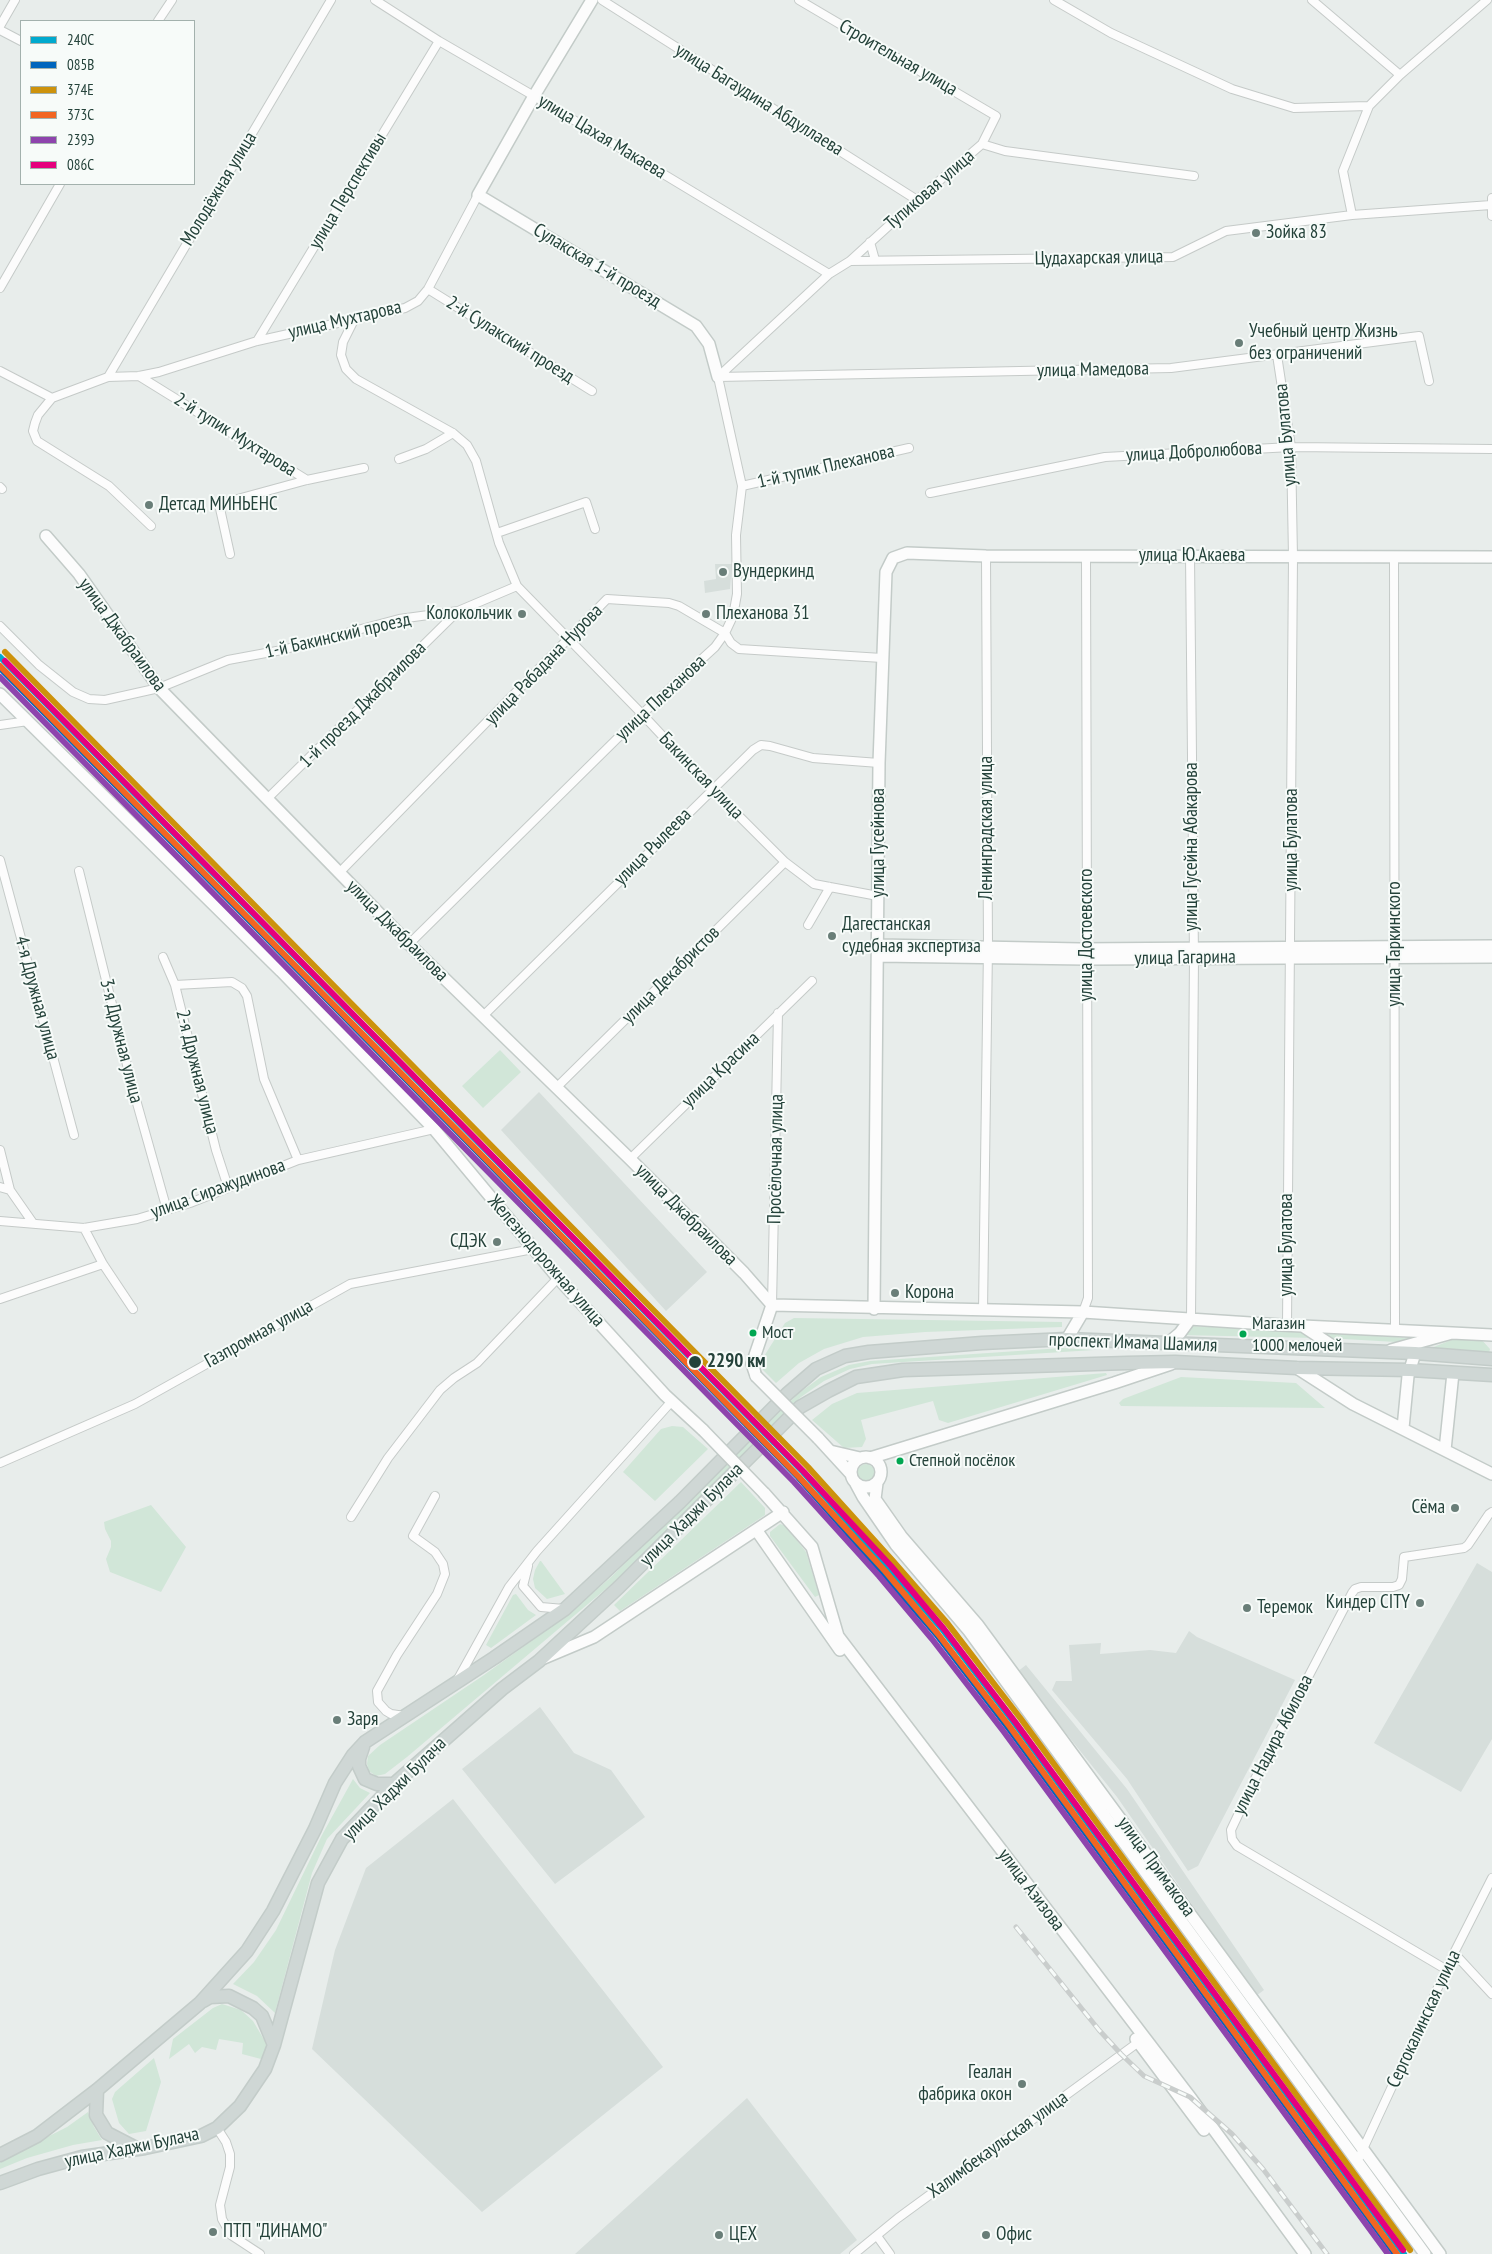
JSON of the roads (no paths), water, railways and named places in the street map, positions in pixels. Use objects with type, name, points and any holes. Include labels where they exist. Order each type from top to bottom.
[{"type":"main road","name":"улица Мухтарова","points":[[478,195],[534,96],[592,0]]},
{"type":"main road","name":"Сулакская 1-й проезд","points":[[478,195],[696,326],[709,344],[718,377]]},
{"type":"main road","name":"улица Джабраилова","points":[[46,536],[79,574],[159,688],[339,874],[630,1159],[744,1273],[772,1305]]},
{"type":"main road","name":"улица Ю.Акаева","points":[[893,558],[907,553],[986,556],[1492,557]]},
{"type":"main road","name":"улица Гусейнова","points":[[874,1309],[879,950],[879,762],[886,572],[893,558]]},
{"type":"main road","name":"Железнодорожная улица","points":[[0,694],[281,972],[434,1129],[558,1278],[672,1401],[703,1430]]},
{"type":"main road","name":"улица Гагарина","points":[[1395,952],[1492,946]]},
{"type":"main road","name":"улица Гагарина","points":[[879,950],[1087,954],[1395,952],[1492,957]]},
{"type":"main road","name":"проспект Имама Шамиля","points":[[772,1305],[874,1309],[1083,1312],[1302,1326],[1492,1335]]},
{"type":"main road","points":[[772,1305],[752,1364],[756,1376],[818,1438],[853,1479],[869,1487],[877,1483],[881,1473],[874,1460],[830,1451]]},
{"type":"main road","points":[[1067,1339],[1083,1312]]},
{"type":"main road","points":[[1167,1344],[1180,1333],[1191,1318]]},
{"type":"main road","points":[[1302,1326],[1339,1350]]},
{"type":"main road","points":[[1385,1352],[1452,1333]]},
{"type":"main road","name":"проспект Имама Шамиля","points":[[787,1394],[816,1369],[845,1356],[902,1349],[1067,1339],[1415,1353],[1492,1359]]},
{"type":"main road","points":[[1403,1428],[1404,1406],[1415,1353]]},
{"type":"main road","name":"проспект Имама Шамиля","points":[[865,1458],[1125,1380],[1175,1362]]},
{"type":"main road","name":"проспект Имама Шамиля","points":[[800,1408],[856,1377],[903,1370],[1175,1362],[1492,1374]]},
{"type":"main road","points":[[1125,1380],[1132,1375],[1131,1366],[1127,1363]]},
{"type":"main road","points":[[1297,1368],[1353,1404],[1492,1474]]},
{"type":"main road","points":[[1445,1450],[1453,1373]]},
{"type":"main road","name":"улица Хаджи Булача","points":[[0,2154],[37,2136],[97,2090],[200,2003],[247,1951],[273,1911],[315,1829],[335,1783],[365,1742],[565,1609],[680,1502],[787,1394]]},
{"type":"main road","name":"улица Хаджи Булача","points":[[0,2183],[38,2169],[74,2159],[201,2136],[217,2128],[240,2106],[265,2069],[274,2045],[318,1883],[342,1839],[394,1784],[502,1689],[539,1660],[619,1587],[800,1408]]},
{"type":"main road","name":"улица Азизова","points":[[703,1430],[783,1512],[812,1547],[835,1638]]},
{"type":"main road","name":"проспект Имама Шамиля","points":[[880,1468],[888,1457],[903,1447]]},
{"type":"main road","points":[[853,1479],[852,1467],[865,1458]]},
{"type":"main road","name":"улица Примакова","points":[[853,1479],[896,1545],[968,1630],[1425,2254]]},
{"type":"main road","name":"улица Примакова","points":[[877,1483],[875,1500],[902,1536],[977,1624],[1440,2254]]},
{"type":"main road","points":[[539,1660],[594,1637],[757,1531],[783,1512]]},
{"type":"main road","name":"улица Азизова","points":[[757,1531],[835,1638],[1141,2040],[1298,2254]]},
{"type":"main road","points":[[579,1623],[594,1637]]},
{"type":"main road","points":[[365,1742],[359,1758],[359,1766],[365,1779],[377,1784],[394,1784]]},
{"type":"main road","points":[[200,2003],[210,1997],[220,1995],[239,2000],[262,2016],[274,2045]]},
{"type":"main road","name":"улица Азизова","points":[[1141,2040],[1190,2097],[1305,2254]]},
{"type":"main road","points":[[97,2090],[96,2114],[107,2133],[136,2148]]},
{"type":"street","points":[[0,26],[15,0]]},
{"type":"street","points":[[159,20],[172,0]]},
{"type":"street","name":"Молодёжная улица","points":[[108,377],[331,0]]},
{"type":"street","name":"улица Цахая Макаева","points":[[375,0],[439,41],[534,96],[829,274]]},
{"type":"street","name":"улица Багаудина Абдуллаева","points":[[602,0],[917,200]]},
{"type":"street","name":"Строительная улица","points":[[799,0],[996,116],[982,144]]},
{"type":"street","points":[[1054,0],[1111,33],[1232,89],[1294,108],[1369,106]]},
{"type":"street","points":[[1312,0],[1400,75]]},
{"type":"street","points":[[1352,215],[1343,171],[1369,106],[1400,75],[1487,0]]},
{"type":"street","points":[[0,30],[20,40]]},
{"type":"street","name":"улица Перспективы","points":[[257,341],[439,41]]},
{"type":"street","name":"Тупиковая улица","points":[[718,377],[829,274],[850,260],[982,144],[1005,151],[1194,176]]},
{"type":"street","points":[[0,288],[59,185]]},
{"type":"street","name":"улица Мухтарова","points":[[52,398],[108,377],[139,376],[159,372],[257,341],[405,308],[418,301],[428,289],[478,195]]},
{"type":"street","points":[[1492,198],[1492,216]]},
{"type":"street","name":"Цудахарская улица","points":[[850,260],[1173,257],[1226,231],[1352,215],[1492,205]]},
{"type":"street","points":[[870,242],[875,260]]},
{"type":"street","name":"2-й Сулакский проезд","points":[[428,289],[592,391]]},
{"type":"street","name":"Бакинская улица","points":[[355,318],[343,342],[341,355],[346,369],[356,379],[453,433],[467,445],[476,461],[507,565],[517,586],[712,789],[785,862],[814,884],[878,896]]},
{"type":"street","name":"улица Мамедова","points":[[718,377],[1171,368],[1419,336],[1429,381]]},
{"type":"street","name":"улица Булатова","points":[[1278,355],[1291,447],[1293,557],[1287,1325]]},
{"type":"street","points":[[0,371],[52,398],[38,414],[33,431],[37,441],[109,486],[151,526]]},
{"type":"street","name":"2-й тупик Мухтарова","points":[[139,376],[307,480],[364,468]]},
{"type":"street","name":"улица Плеханова","points":[[409,944],[642,714],[715,647],[725,633],[733,616],[737,594],[736,535],[742,486],[718,377]]},
{"type":"street","points":[[399,459],[426,449],[453,433]]},
{"type":"street","name":"улица Добролюбова","points":[[930,493],[1105,457],[1291,447],[1492,449]]},
{"type":"street","name":"1-й тупик Плеханова","points":[[742,486],[909,448]]},
{"type":"street","points":[[230,554],[219,504],[307,480]]},
{"type":"street","points":[[497,533],[586,502],[596,528]]},
{"type":"street","name":"Ленинградская улица","points":[[983,1311],[988,953],[986,556]]},
{"type":"street","name":"улица Достоевского","points":[[1083,1312],[1088,1298],[1086,556]]},
{"type":"street","name":"улица Гусейна Абакарова","points":[[1190,556],[1193,953],[1191,1318]]},
{"type":"street","name":"улица Таркинского","points":[[1394,557],[1395,1330]]},
{"type":"street","name":"1-й Бакинский проезд","points":[[0,626],[39,665],[74,692],[89,699],[105,700],[159,688],[228,660],[282,650],[399,620],[458,611],[517,586]]},
{"type":"street","name":"улица Рабадана Нурова","points":[[339,874],[607,599],[679,606],[725,633],[731,643],[739,649],[882,658]]},
{"type":"street","name":"1-й проезд Джабраилова","points":[[267,799],[458,611]]},
{"type":"street","points":[[0,725],[28,721]]},
{"type":"street","name":"улица Рылеева","points":[[484,1016],[753,750],[761,745],[813,758],[879,762]]},
{"type":"street","name":"4-я Дружная улица","points":[[0,860],[4,894],[74,1135]]},
{"type":"street","name":"улица Декабристов","points":[[557,1087],[785,862]]},
{"type":"street","name":"3-я Дружная улица","points":[[79,871],[133,1088],[167,1210]]},
{"type":"street","points":[[808,925],[830,887]]},
{"type":"street","name":"2-я Дружная улица","points":[[163,957],[175,985],[216,1150],[228,1187]]},
{"type":"street","name":"улица Красина","points":[[630,1159],[812,981]]},
{"type":"street","points":[[175,985],[232,982],[242,988],[247,996],[264,1079],[298,1160]]},
{"type":"street","name":"Просёлочная улица","points":[[772,1305],[778,1013]]},
{"type":"street","name":"улица Сиражудинова","points":[[0,1221],[84,1228],[137,1219],[167,1210],[298,1160],[434,1129]]},
{"type":"street","points":[[0,1150],[10,1190],[33,1223]]},
{"type":"street","points":[[0,1187],[10,1190]]},
{"type":"street","points":[[84,1228],[103,1264],[133,1309]]},
{"type":"street","name":"Газпромная улица","points":[[0,1463],[135,1404],[350,1284],[533,1249]]},
{"type":"street","points":[[0,1299],[103,1264]]},
{"type":"street","points":[[351,1517],[388,1458],[440,1390],[477,1362],[558,1278]]},
{"type":"street","points":[[1492,1326],[1492,1335]]},
{"type":"street","points":[[456,1683],[509,1587],[537,1551],[672,1401]]},
{"type":"street","points":[[405,1716],[391,1714],[386,1711],[378,1702],[377,1691],[397,1655],[437,1594],[443,1579],[445,1570],[440,1558],[431,1548],[413,1536],[435,1496]]},
{"type":"street","name":"улица Надира Абилова","points":[[1447,1970],[1237,1846],[1232,1839],[1231,1830],[1256,1777],[1355,1589],[1361,1587],[1393,1587],[1398,1585],[1402,1580],[1404,1557],[1464,1548],[1468,1545],[1488,1514],[1492,1512]]},
{"type":"street","points":[[537,1551],[528,1565],[523,1586],[541,1607],[565,1609]]},
{"type":"street","name":"Сергокалинская улица","points":[[1357,2162],[1454,1953],[1492,1878]]},
{"type":"street","points":[[1454,1953],[1492,1994]]},
{"type":"street","name":"Халимбекаульская улица","points":[[854,2254],[1141,2040]]},
{"type":"street","points":[[217,2128],[226,2142],[230,2154],[230,2167],[220,2205],[222,2219],[231,2235],[260,2254]]},
{"type":"street","points":[[877,2236],[890,2254]]},
{"type":"railway","points":[[1016,1927],[1099,2030],[1121,2054],[1144,2076],[1190,2097],[1232,2134],[1263,2169],[1327,2254]]},
{"type":"place","name":"Зойка 83","points":[[1256,233]]},
{"type":"place","name":"Учебный центр Жизнь без ограничений","points":[[1239,343]]},
{"type":"place","name":"Детсад МИНЬЕНС","points":[[149,505]]},
{"type":"place","name":"Вундеркинд","points":[[723,572]]},
{"type":"place","name":"Колокольчик","points":[[522,614]]},
{"type":"place","name":"Плеханова 31","points":[[706,614]]},
{"type":"place","name":"Дагестанская судебная экспертиза","points":[[832,936]]},
{"type":"place","name":"СДЭК","points":[[497,1242]]},
{"type":"place","name":"Корона","points":[[895,1293]]},
{"type":"place","name":"Мост","points":[[753,1333]]},
{"type":"place","name":"Магазин 1000 мелочей","points":[[1243,1334]]},
{"type":"place","name":"2290 км","points":[[695,1362]]},
{"type":"place","name":"Степной посёлок","points":[[900,1461]]},
{"type":"place","name":"Сёма","points":[[1455,1508]]},
{"type":"place","name":"Киндер CITY","points":[[1420,1603]]},
{"type":"place","name":"Теремок","points":[[1247,1608]]},
{"type":"place","name":"Заря","points":[[337,1720]]},
{"type":"place","name":"Геалан фабрика окон","points":[[1022,2084]]},
{"type":"place","name":"ПТП \"ДИНАМО\"","points":[[213,2232]]},
{"type":"place","name":"ЦЕХ","points":[[719,2235]]},
{"type":"place","name":"Офис","points":[[986,2235]]}]
